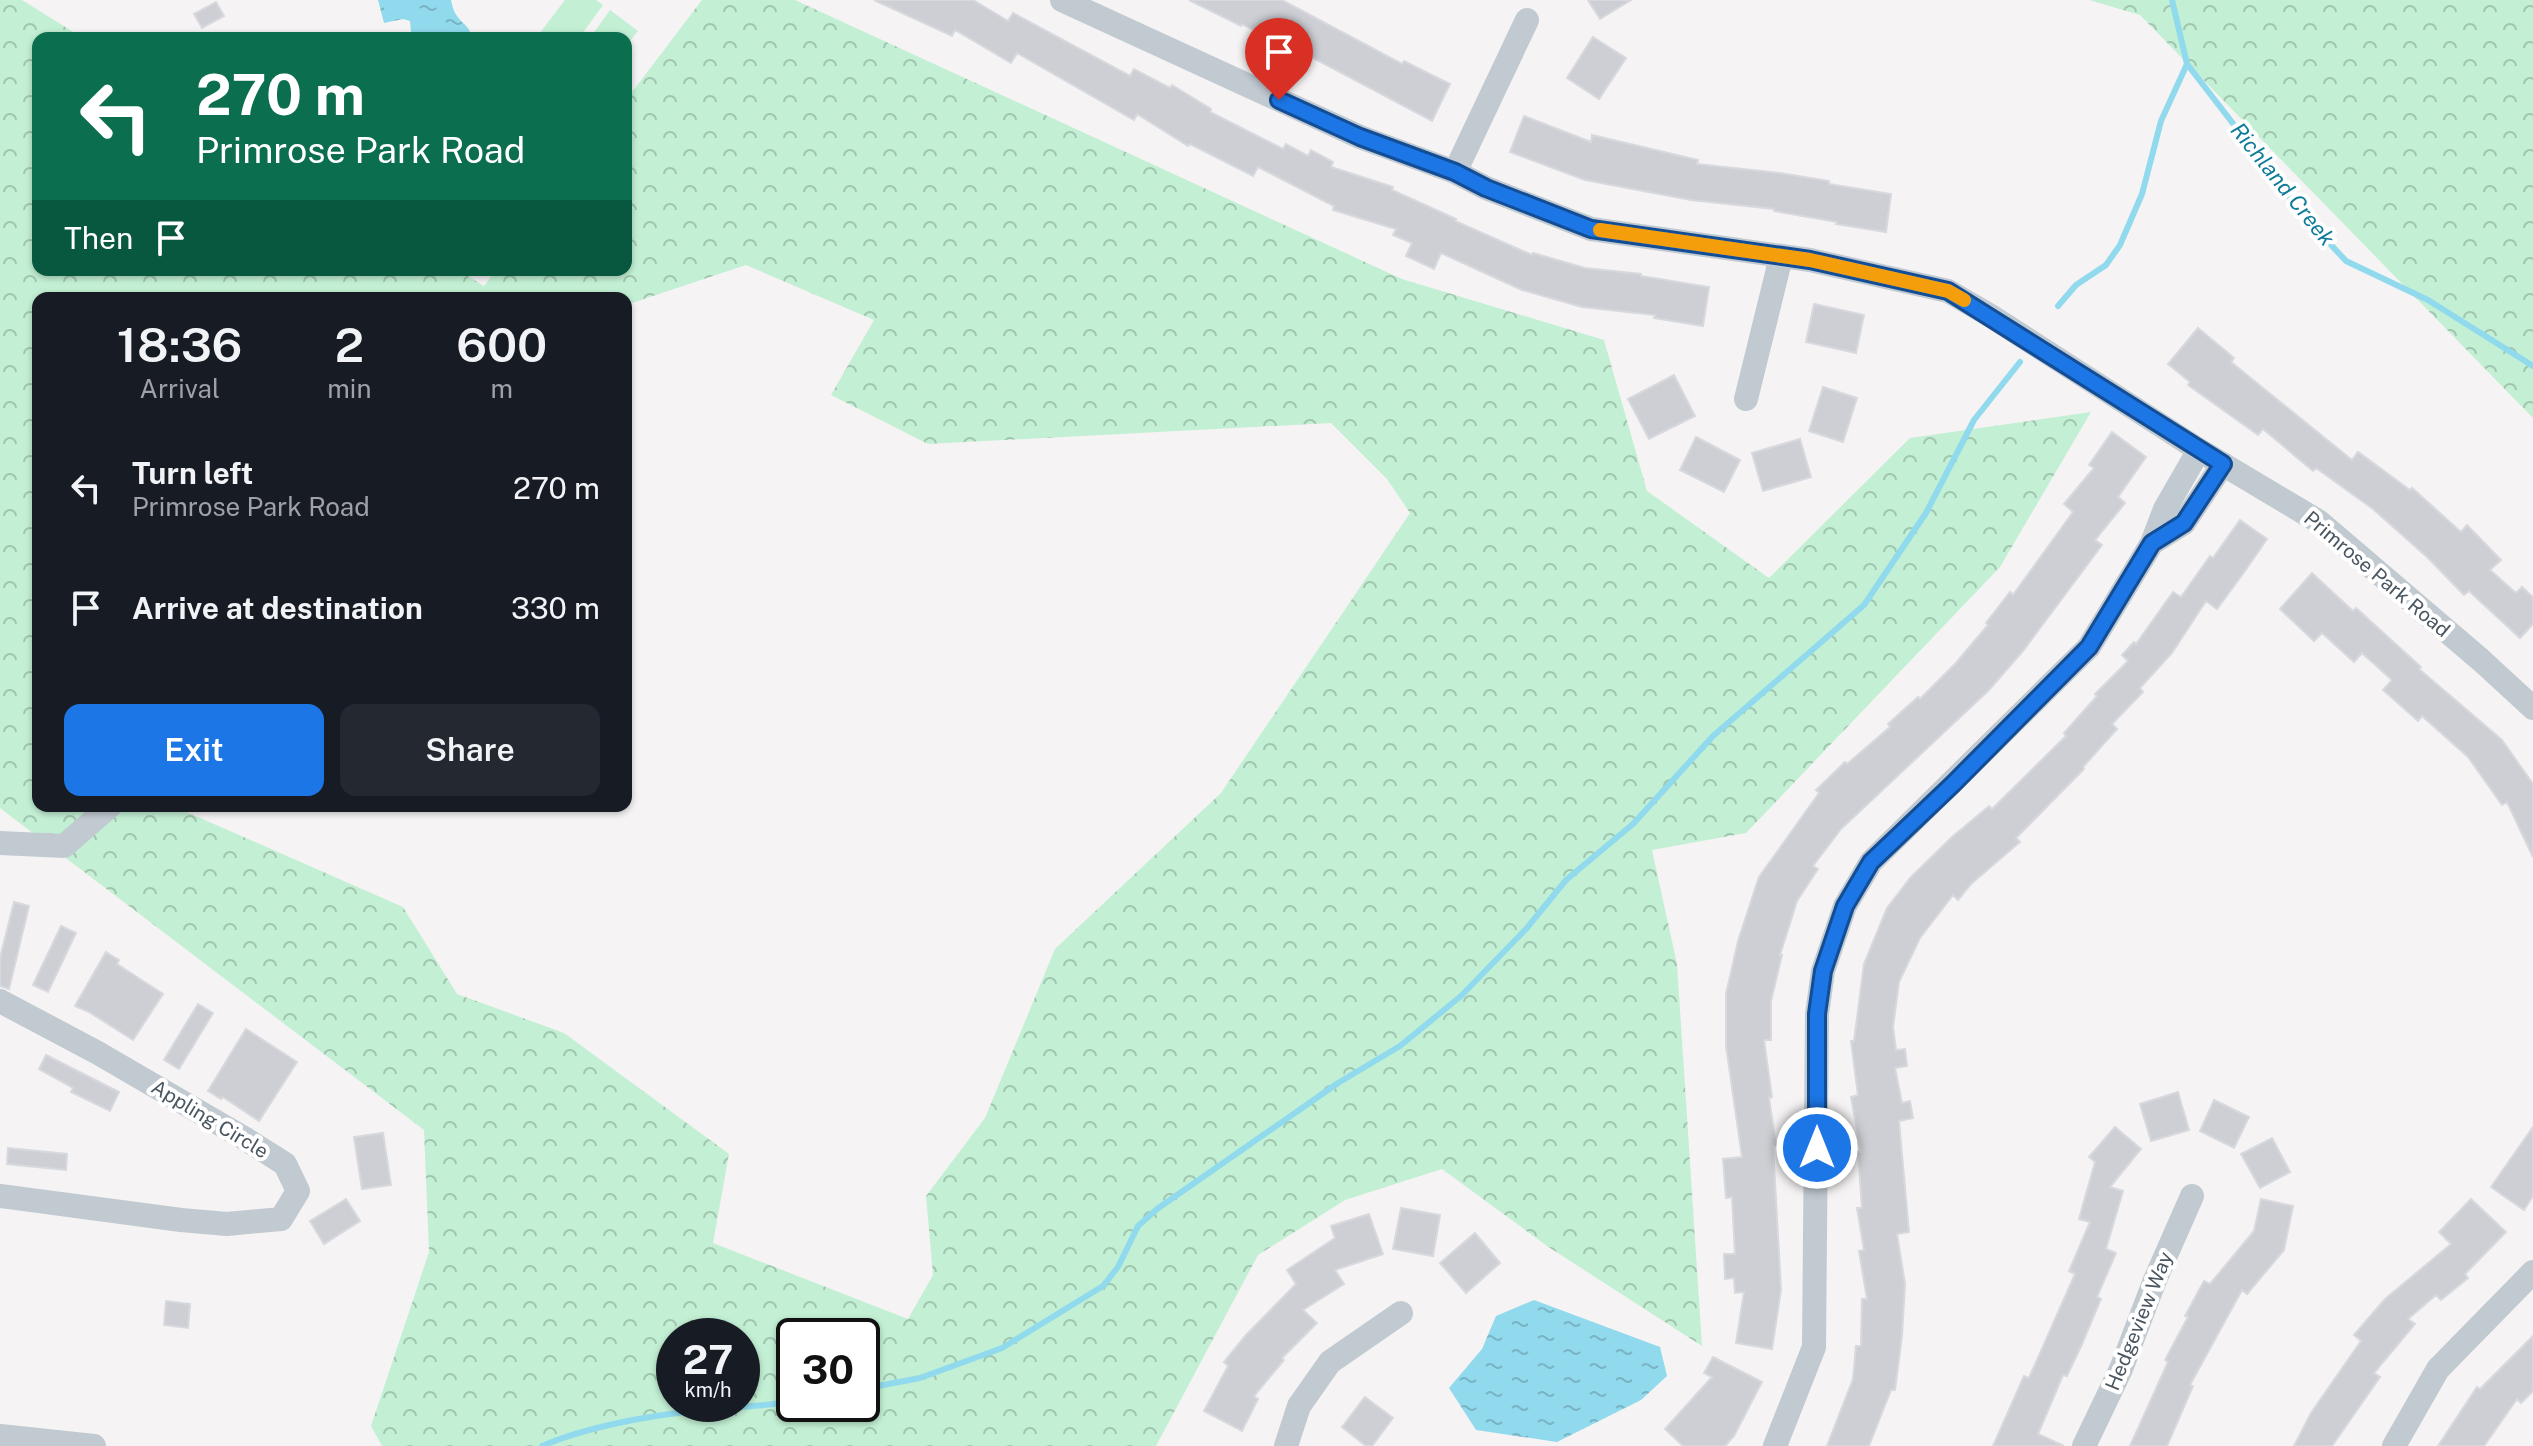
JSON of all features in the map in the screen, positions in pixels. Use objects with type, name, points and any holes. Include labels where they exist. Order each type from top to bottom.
[{"type":"street","name":"Primrose Park Road","points":[[1062,0],[1360,137],[1455,172],[1486,188],[1591,229],[1810,260],[1948,291],[2199,450],[2318,521],[2533,708]]},
{"type":"street","points":[[1455,172],[1527,20]]},
{"type":"street","points":[[1746,399],[1781,257]]},
{"type":"street","points":[[1775,1446],[1814,1347],[1817,1014],[1823,971],[1845,906],[1871,862],[2089,647],[2152,543],[2165,509],[2199,450]]},
{"type":"street","points":[[2152,543],[2184,523],[2223,464]]},
{"type":"street","points":[[0,843],[64,846],[103,812]]},
{"type":"street","name":"Appling Circle","points":[[0,1001],[98,1053],[285,1164],[298,1191],[281,1219],[227,1224],[0,1196]]},
{"type":"street","name":"Hedgeview Way","points":[[2084,1446],[2121,1369],[2192,1196]]},
{"type":"street","points":[[2394,1446],[2438,1369],[2533,1272]]},
{"type":"street","points":[[1286,1446],[1299,1406],[1330,1362],[1401,1313]]},
{"type":"street","points":[[0,1436],[94,1446]]},
{"type":"green space","points":[[0,0],[22,0],[73,32],[32,32],[32,276],[468,276],[484,286],[492,276],[632,276],[632,92],[702,0],[795,0],[1402,279],[1604,340],[1647,491],[1769,578],[1910,438],[2091,412],[2000,567],[1746,833],[1652,850],[1677,964],[1702,1346],[1547,1246],[1442,1169],[1345,1200],[1258,1255],[1156,1446],[382,1446],[371,1426],[429,1252],[424,1130],[0,808]],"holes":[[[746,265],[874,320],[831,395],[928,444],[1331,423],[1387,479],[1410,513],[1221,793],[1055,949],[985,1118],[926,1196],[933,1275],[908,1319],[713,1243],[729,1154],[564,1033],[457,994],[403,907],[187,812],[32,812],[32,292],[632,292],[632,303]]]},
{"type":"green space","points":[[565,0],[596,0],[603,5],[583,32],[541,32]]},
{"type":"green space","points":[[2089,0],[2533,0],[2533,418],[2140,15]]},
{"type":"green space","points":[[610,10],[638,31],[632,38],[632,32],[594,32]]},
{"type":"water","points":[[378,0],[451,0],[456,14],[470,32],[411,32],[410,21],[403,19],[384,23]]},
{"type":"water","points":[[1534,1300],[1660,1347],[1667,1376],[1641,1400],[1557,1442],[1476,1430],[1449,1388],[1482,1349],[1496,1316]]},
{"type":"building","points":[[874,0],[973,0],[1008,21],[1013,13],[1130,76],[1134,69],[1170,88],[1172,85],[1211,109],[1210,112],[1283,149],[1286,144],[1308,156],[1311,150],[1333,162],[1331,167],[1393,187],[1392,190],[1455,221],[1532,255],[1585,268],[1641,274],[1709,287],[1703,326],[1654,318],[1655,315],[1582,307],[1522,290],[1441,253],[1434,269],[1406,256],[1412,243],[1393,235],[1396,229],[1333,210],[1334,206],[1258,167],[1253,176],[1190,144],[1188,146],[1137,114],[1134,120],[1017,53],[1011,63],[955,30],[952,36]]},
{"type":"building","points":[[1189,0],[1282,0],[1402,64],[1404,61],[1450,84],[1432,121],[1302,52],[1299,57],[1280,47],[1282,44]]},
{"type":"building","points":[[1588,0],[1631,0],[1600,19]]},
{"type":"building","points":[[216,2],[224,16],[202,28],[194,14]]},
{"type":"building","points":[[1593,37],[1626,58],[1599,99],[1567,78]]},
{"type":"building","points":[[1524,116],[1591,142],[1592,135],[1698,160],[1697,164],[1780,173],[1891,194],[1886,232],[1774,209],[1691,200],[1585,180],[1510,152]]},
{"type":"building","points":[[1814,304],[1864,315],[1856,353],[1806,342]]},
{"type":"building","points":[[2198,328],[2234,358],[2231,362],[2352,460],[2358,452],[2410,490],[2412,488],[2461,532],[2467,525],[2501,560],[2490,570],[2516,593],[2522,587],[2533,597],[2533,624],[2520,638],[2469,591],[2464,595],[2373,509],[2316,468],[2313,471],[2263,429],[2258,435],[2188,385],[2190,382],[2168,364]]},
{"type":"building","points":[[1674,375],[1695,416],[1649,439],[1628,399]]},
{"type":"building","points":[[1823,387],[1857,398],[1843,442],[1809,431]]},
{"type":"building","points":[[2112,432],[2146,457],[2118,497],[2125,503],[2095,540],[2102,545],[2023,651],[1988,691],[1841,829],[1813,866],[1818,869],[1797,901],[1780,955],[1771,1001],[1771,1040],[1764,1040],[1776,1145],[1773,1146],[1781,1290],[1772,1349],[1736,1343],[1744,1292],[1735,1293],[1734,1278],[1725,1279],[1724,1254],[1735,1254],[1732,1197],[1726,1198],[1723,1159],[1742,1157],[1726,1046],[1726,994],[1738,941],[1759,877],[1819,793],[1816,790],[1845,762],[1847,764],[1890,727],[1888,724],[1918,697],[1920,699],[1988,625],[1986,623],[2010,592],[2013,595],[2073,512],[2064,504],[2094,468],[2089,465]]},
{"type":"building","points":[[1696,437],[1740,460],[1724,492],[1680,470]]},
{"type":"building","points":[[1800,439],[1811,477],[1763,491],[1752,453]]},
{"type":"building","points":[[2240,520],[2267,539],[2217,609],[2206,601],[2172,653],[2140,688],[2143,692],[2112,724],[2117,729],[2084,769],[2016,838],[2020,842],[1971,884],[1958,900],[1953,895],[1920,938],[1899,982],[1893,1027],[1896,1050],[1905,1049],[1907,1066],[1895,1068],[1902,1103],[1910,1101],[1913,1118],[1899,1121],[1909,1232],[1897,1234],[1905,1284],[1895,1390],[1891,1390],[1869,1446],[1827,1446],[1853,1379],[1856,1346],[1861,1346],[1862,1299],[1867,1299],[1859,1251],[1864,1250],[1857,1208],[1862,1208],[1858,1152],[1861,1152],[1851,1097],[1858,1095],[1851,1041],[1854,1041],[1864,964],[1887,908],[1911,877],[1952,837],[1989,806],[1992,809],[2066,736],[2064,733],[2097,696],[2095,694],[2128,661],[2122,655],[2134,642],[2136,644],[2173,592],[2181,597]]},
{"type":"building","points":[[2312,573],[2353,611],[2356,608],[2421,667],[2419,669],[2502,740],[2533,784],[2533,857],[2507,802],[2502,805],[2468,757],[2422,716],[2418,721],[2383,690],[2392,680],[2362,653],[2354,662],[2322,633],[2314,641],[2280,609]]},
{"type":"building","points":[[14,902],[29,906],[9,989],[0,986],[0,958]]},
{"type":"building","points":[[61,926],[76,933],[48,992],[33,985]]},
{"type":"building","points":[[106,952],[119,960],[117,964],[163,994],[133,1040],[75,1006]]},
{"type":"building","points":[[198,1004],[213,1013],[179,1069],[164,1060]]},
{"type":"building","points":[[246,1029],[297,1062],[259,1121],[223,1097],[221,1099],[208,1091]]},
{"type":"building","points":[[46,1055],[119,1092],[110,1111],[71,1092],[73,1088],[39,1069]]},
{"type":"building","points":[[2178,1092],[2189,1130],[2151,1141],[2140,1104]]},
{"type":"building","points":[[2214,1100],[2249,1117],[2234,1148],[2200,1131]]},
{"type":"building","points":[[2115,1127],[2141,1149],[2110,1187],[2123,1191],[2106,1249],[2116,1253],[2082,1344],[2067,1376],[2063,1375],[2038,1434],[2064,1446],[1993,1446],[2024,1376],[2029,1378],[2075,1274],[2069,1271],[2090,1222],[2079,1219],[2095,1162],[2089,1157]]},
{"type":"building","points":[[2533,1127],[2533,1196],[2524,1210],[2491,1187]]},
{"type":"building","points":[[383,1133],[391,1185],[362,1189],[354,1137]]},
{"type":"building","points":[[2272,1138],[2290,1172],[2260,1188],[2241,1154]]},
{"type":"building","points":[[8,1148],[67,1154],[66,1170],[7,1164]]},
{"type":"building","points":[[346,1199],[360,1221],[324,1244],[310,1221]]},
{"type":"building","points":[[2261,1199],[2293,1206],[2284,1250],[2247,1294],[2242,1290],[2190,1385],[2193,1386],[2167,1446],[2130,1446],[2168,1362],[2165,1360],[2188,1317],[2185,1316],[2204,1281],[2210,1284],[2254,1231]]},
{"type":"building","points":[[2471,1199],[2506,1232],[2465,1274],[2468,1278],[2441,1300],[2436,1295],[2408,1319],[2415,1324],[2374,1373],[2380,1377],[2332,1446],[2294,1446],[2311,1413],[2361,1341],[2354,1335],[2385,1299],[2451,1244],[2439,1232]]},
{"type":"building","points":[[1401,1208],[1440,1215],[1433,1256],[1393,1249]]},
{"type":"building","points":[[1369,1214],[1383,1254],[1335,1270],[1344,1284],[1303,1310],[1317,1323],[1282,1358],[1284,1360],[1254,1396],[1258,1399],[1242,1431],[1204,1411],[1228,1366],[1224,1362],[1296,1284],[1287,1270],[1335,1238],[1331,1226]]},
{"type":"building","points":[[1475,1233],[1500,1263],[1466,1293],[1440,1263]]},
{"type":"building","points":[[166,1301],[190,1304],[188,1328],[164,1325]]},
{"type":"building","points":[[2533,1336],[2533,1391],[2521,1403],[2517,1399],[2484,1446],[2438,1446],[2477,1387],[2480,1389]]},
{"type":"building","points":[[1713,1357],[1762,1382],[1734,1436],[1725,1446],[1683,1446],[1665,1429],[1712,1377],[1704,1373]]},
{"type":"building","points":[[1365,1397],[1393,1418],[1372,1446],[1366,1446],[1342,1427]]},
{"type":"waterway","name":"Richland Creek","points":[[2172,0],[2187,64],[2306,218],[2346,261],[2428,300],[2533,366]]},
{"type":"waterway","points":[[2058,306],[2076,285],[2106,265],[2120,245],[2142,194],[2161,121],[2187,64]]},
{"type":"waterway","points":[[880,1386],[920,1378],[1002,1348],[1103,1286],[1118,1267],[1138,1226],[1157,1209],[1338,1083],[1400,1046],[1461,996],[1526,929],[1566,880],[1633,824],[1713,736],[1864,605],[1926,513],[1974,420],[2020,362]]},
{"type":"waterway","points":[[542,1446],[578,1433],[637,1419],[776,1404]]},
{"type":"slow traffic","points":[[1600,230],[1810,260],[1948,291],[1964,300]]},
{"type":"route","points":[[1279,100],[1360,137],[1455,172],[1486,188],[1591,229],[1810,260],[1948,291],[2223,464],[2184,523],[2152,543],[2089,647],[1871,862],[1845,906],[1823,971],[1817,1014],[1817,1148]]}]
